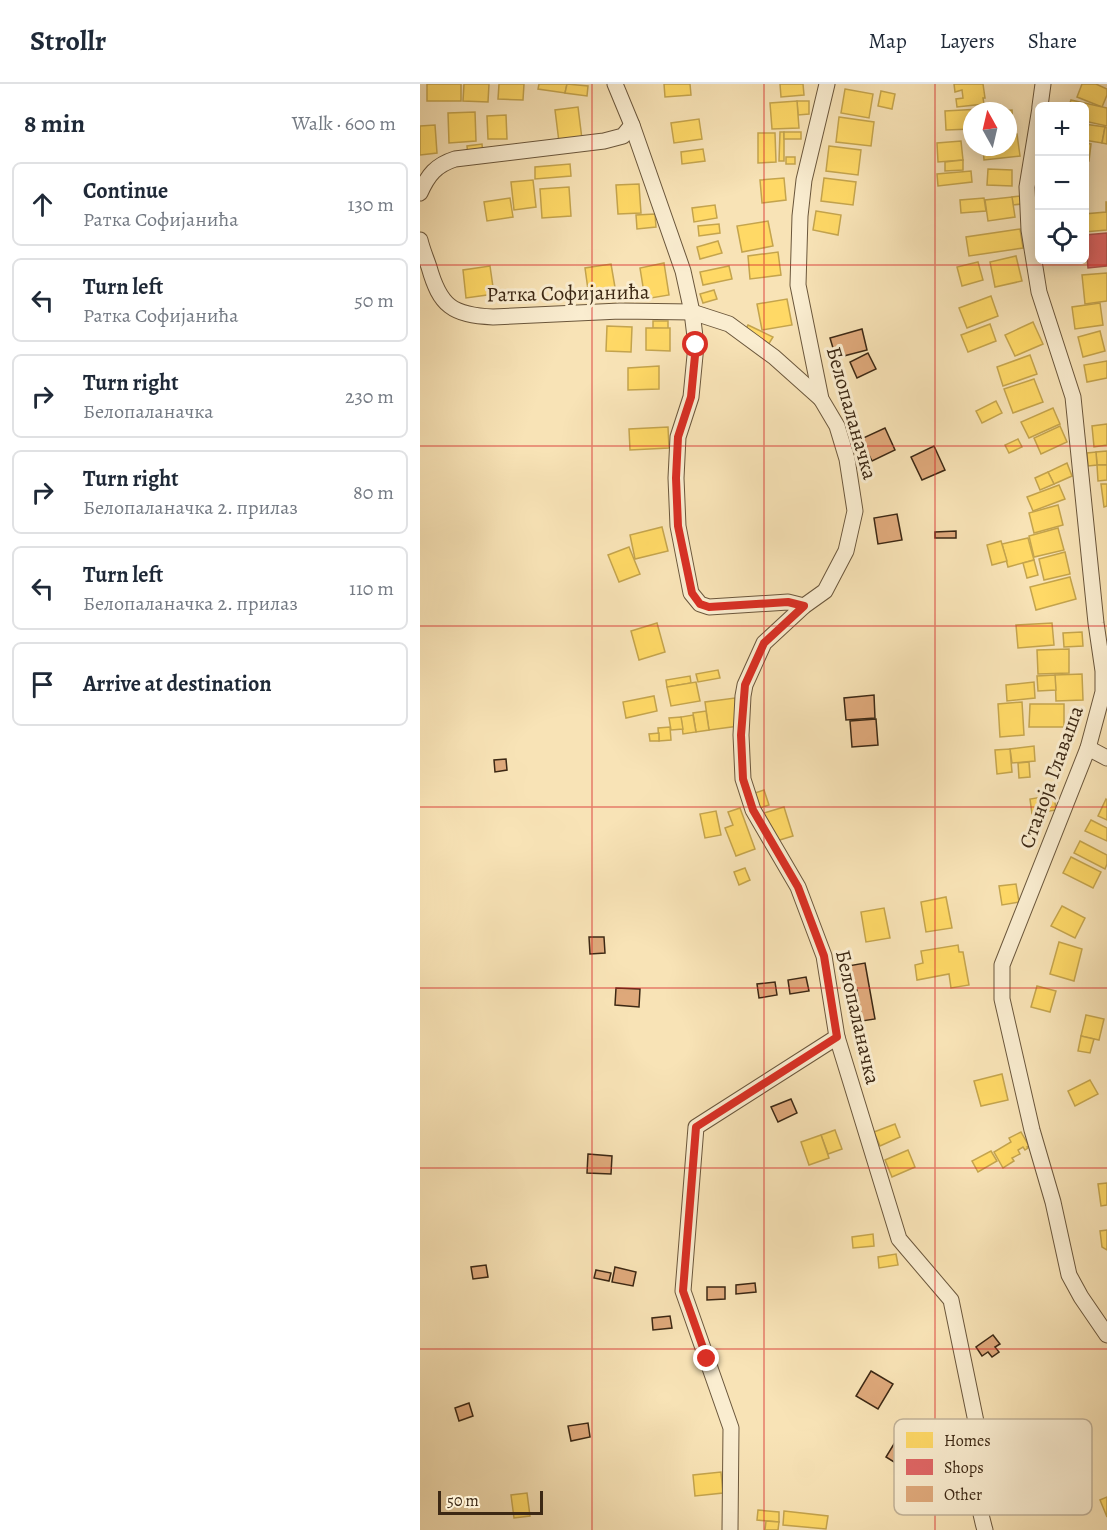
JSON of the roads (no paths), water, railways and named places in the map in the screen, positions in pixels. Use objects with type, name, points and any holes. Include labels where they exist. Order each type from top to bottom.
[{"type":"street","points":[[615,84],[632,124],[683,271],[692,312],[696,345],[691,397],[678,437],[676,478],[678,526],[692,593],[700,604],[709,607],[788,602],[804,606]]},
{"type":"street","name":"Белопаланачка","points":[[827,84],[804,180],[800,216],[798,285],[821,399],[837,426],[848,459],[855,511],[846,551],[825,591],[804,606],[764,643],[745,685],[741,735],[743,779],[753,810],[798,887],[824,956],[837,1037],[899,1239],[951,1300],[975,1419]]},
{"type":"street","name":"Станоја Главаша","points":[[1041,102],[1043,84]]},
{"type":"street","points":[[420,193],[424,183],[438,165],[455,159],[604,141],[623,136],[632,124]]},
{"type":"street","name":"Станоја Главаша","points":[[1035,138],[1027,187],[1029,230],[1039,292],[1073,397],[1103,671],[1102,692],[1088,748],[1002,965],[1002,999],[1069,1275],[1107,1335]]},
{"type":"street","name":"Ратка Софијанића","points":[[420,240],[433,282],[444,301],[453,309],[472,316],[493,317],[620,311],[692,312],[729,324],[774,357],[821,399]]},
{"type":"street","points":[[1088,748],[1107,758]]},
{"type":"street","points":[[730,1530],[731,1428],[683,1291],[696,1127],[837,1037]]},
{"type":"street","name":"Белопаланачка","points":[[981,1515],[985,1530]]}]
